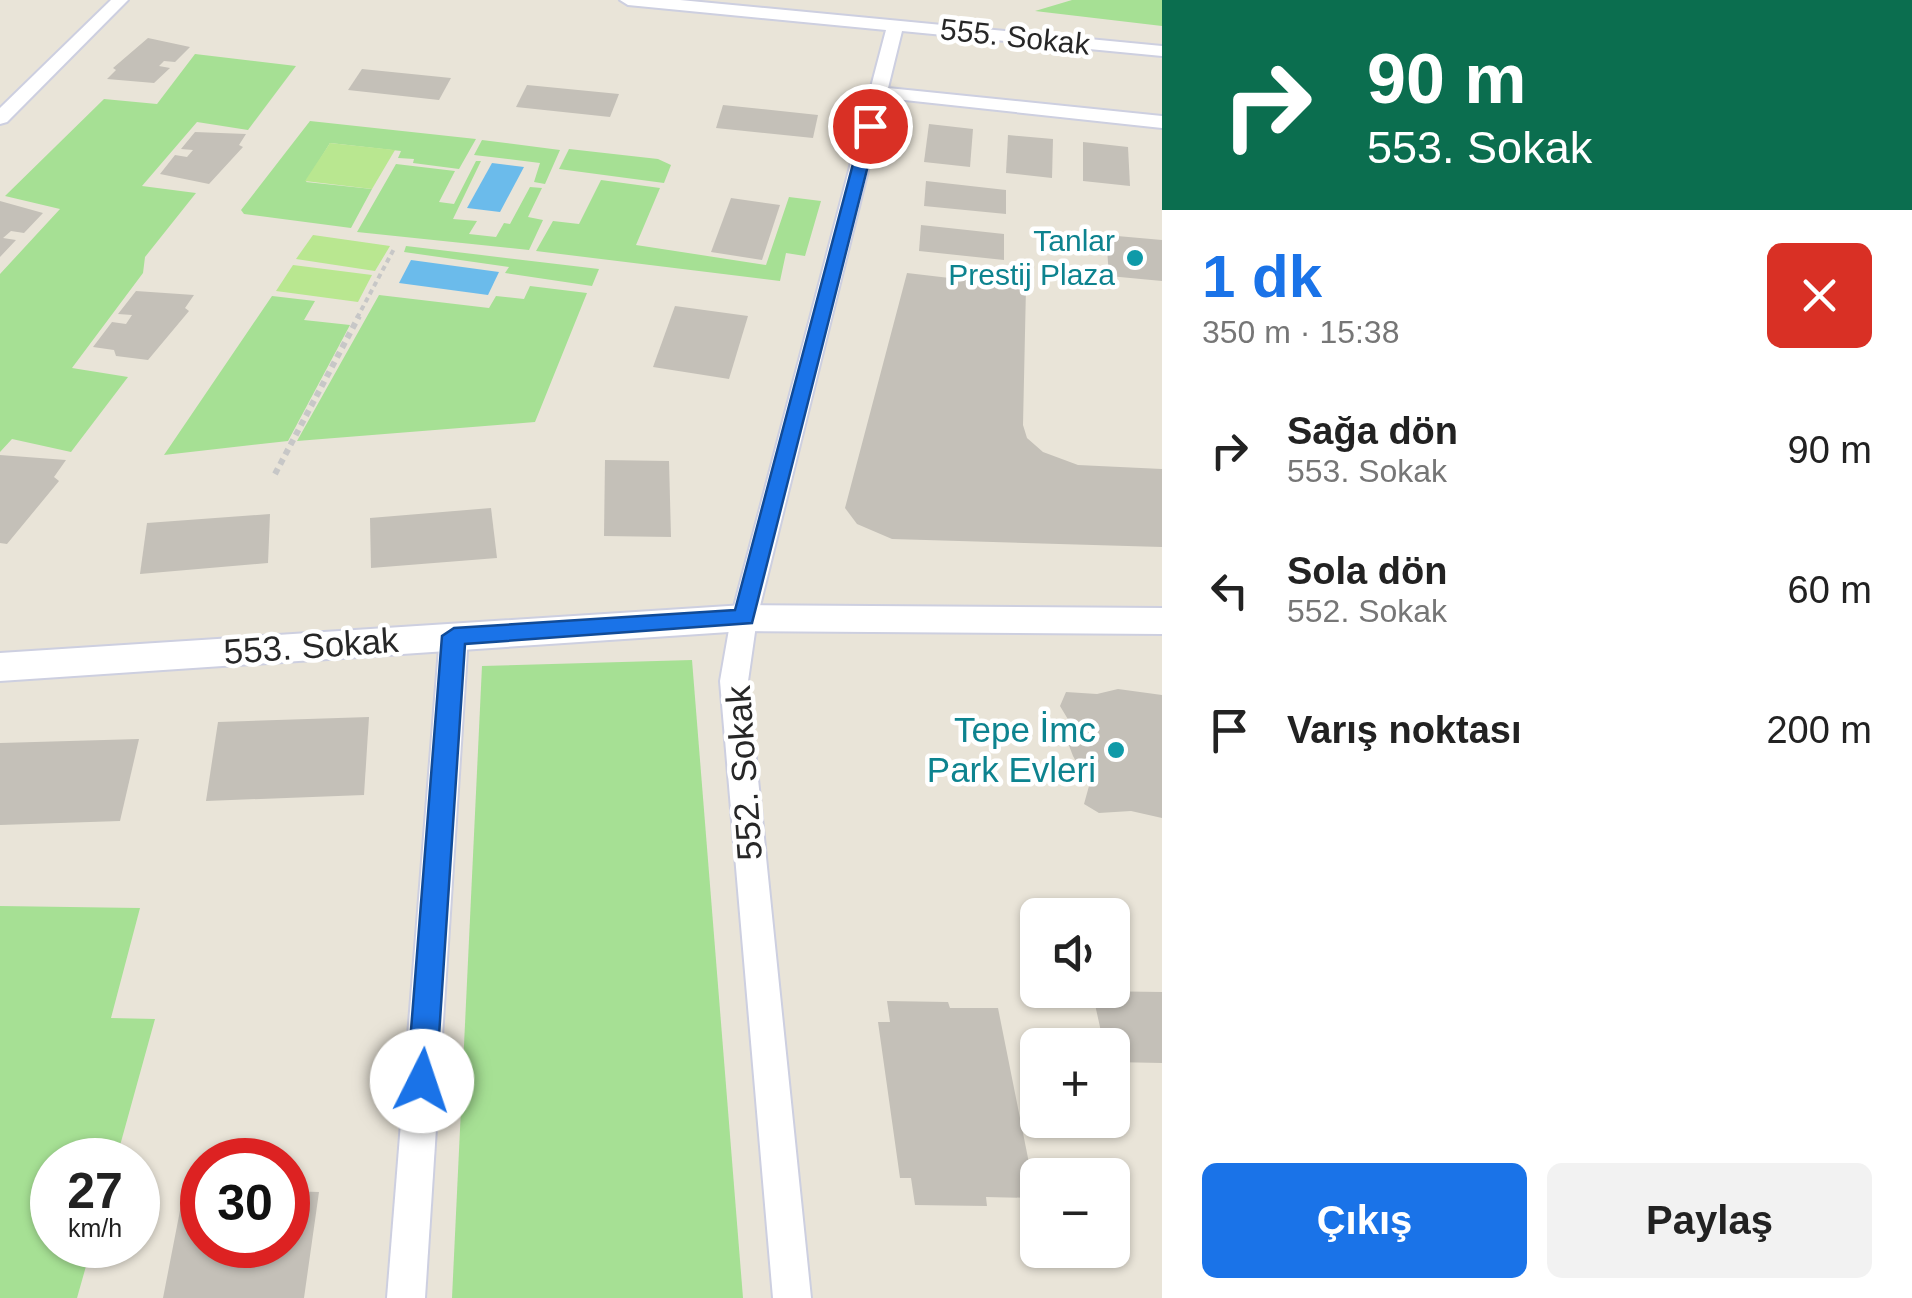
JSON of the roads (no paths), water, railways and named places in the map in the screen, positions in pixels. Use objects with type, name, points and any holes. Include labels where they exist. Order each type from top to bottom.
[{"type":"street","points":[[0,118],[120,0]]},
{"type":"street","name":"555. Sokak","points":[[628,0],[1162,52]]},
{"type":"street","name":"552. Sokak","points":[[792,1298],[734,681],[744,618],[895,26]]},
{"type":"street","points":[[878,92],[1162,122]]},
{"type":"street","name":"553. Sokak","points":[[0,667],[744,618],[1162,621]]},
{"type":"street","points":[[406,1298],[454,636]]},
{"type":"water","points":[[492,163],[524,167],[500,212],[467,208]]},
{"type":"water","points":[[411,260],[499,272],[488,295],[399,283]]},
{"type":"place","name":"Tanlar Prestij Plaza","points":[[1135,258]]},
{"type":"place","name":"Tepe İmc Park Evleri","points":[[1116,750]]}]
